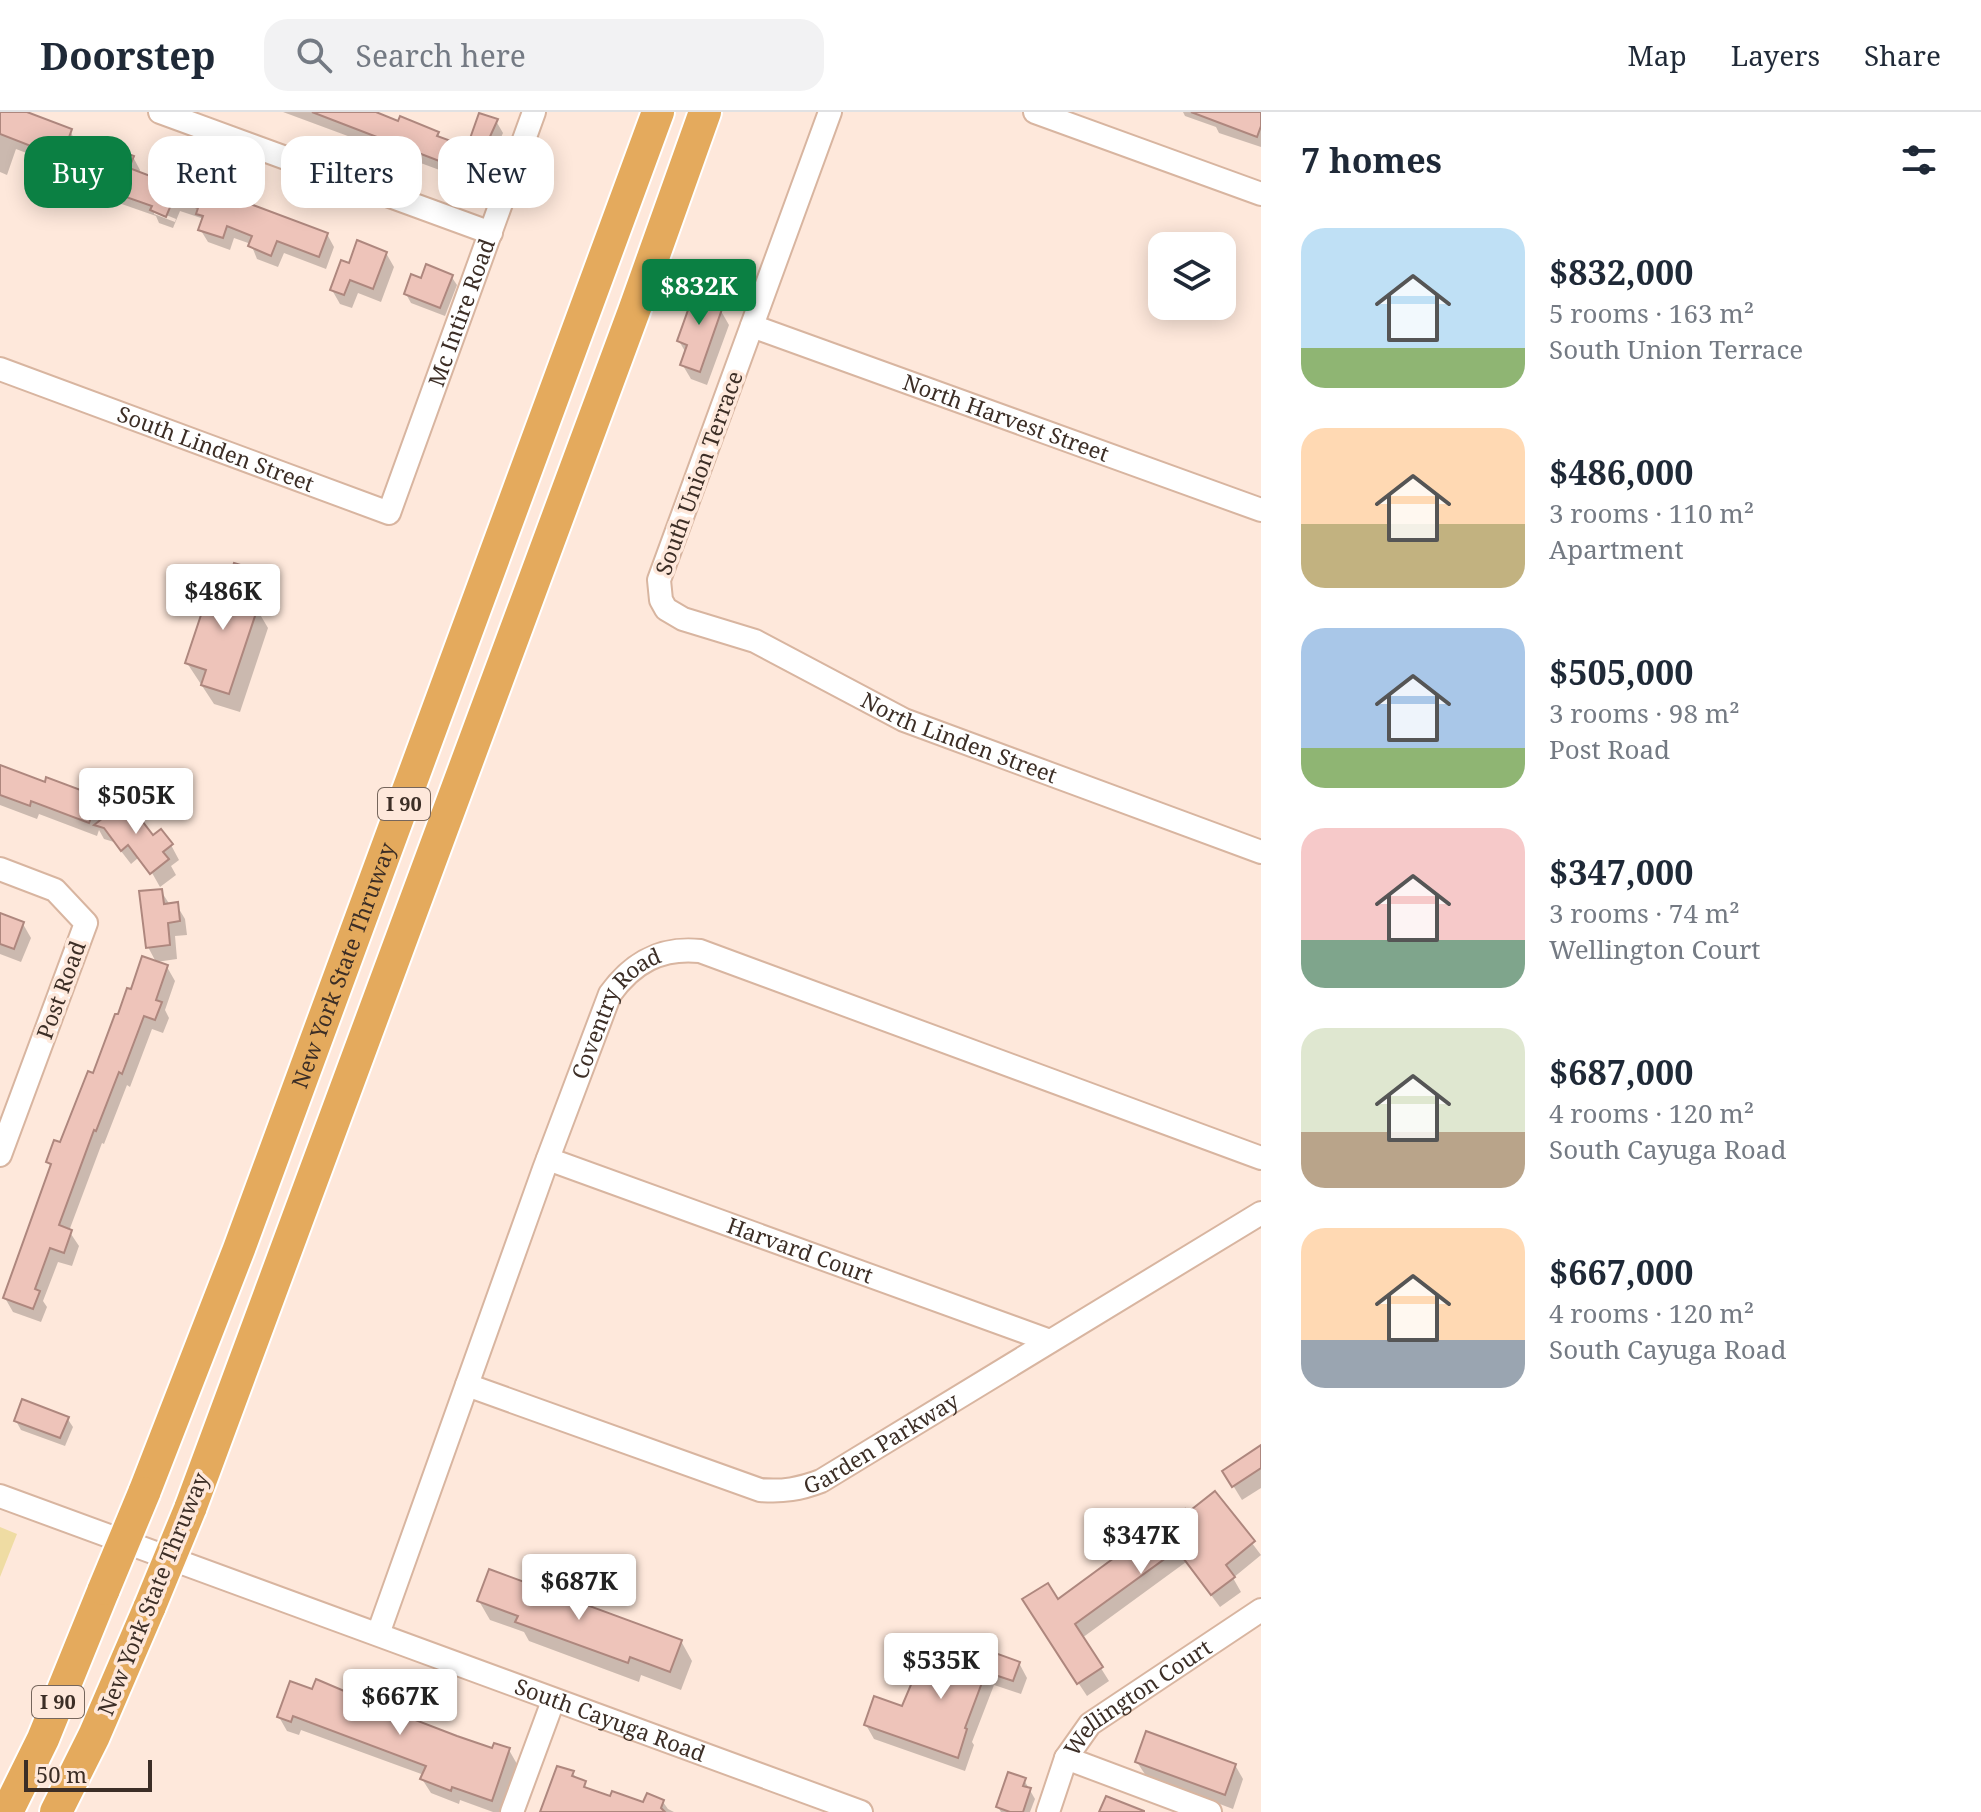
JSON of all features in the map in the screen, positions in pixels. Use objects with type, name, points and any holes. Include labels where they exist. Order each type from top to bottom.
[{"type":"highway","name":"New York State Thruway","points":[[7,1812],[43,1739],[144,1493],[244,1234],[658,112]]},
{"type":"highway","name":"New York State Thruway","points":[[56,1812],[94,1736],[190,1509],[705,112]]},
{"type":"street","points":[[160,112],[491,233]]},
{"type":"street","name":"Mc Intire Road","points":[[405,468],[534,112]]},
{"type":"street","name":"South Union Terrace","points":[[666,609],[661,600],[659,580],[830,112]]},
{"type":"street","points":[[1035,112],[1261,194]]},
{"type":"street","name":"North Harvest Street","points":[[752,326],[1261,510]]},
{"type":"street","name":"South Linden Street","points":[[0,369],[389,513],[405,468]]},
{"type":"street","name":"North Linden Street","points":[[666,609],[683,619],[755,641],[904,720],[1261,852]]},
{"type":"street","name":"Post Road","points":[[0,869],[55,890],[86,923],[0,1155]]},
{"type":"street","name":"Coventry Road","points":[[378,1634],[610,994],[637,964],[661,954],[700,951],[1261,1158]]},
{"type":"street","name":"Harvard Court","points":[[548,1159],[1050,1341]]},
{"type":"street","name":"Garden Parkway","points":[[467,1385],[760,1490],[801,1489],[821,1481],[1261,1213]]},
{"type":"street","name":"South Cayuga Road","points":[[0,1496],[861,1812]]},
{"type":"street","name":"Wellington Court","points":[[1048,1812],[1066,1758],[1090,1724],[1261,1610]]},
{"type":"street","points":[[512,1812],[553,1701]]},
{"type":"street","points":[[1066,1758],[1210,1812]]},
{"type":"shaded area","points":[[0,1527],[17,1534],[0,1577]]},
{"type":"building","points":[[0,112],[27,112],[72,129],[69,136],[24,136],[24,143],[0,134]]},
{"type":"building","points":[[312,112],[376,112],[398,121],[400,116],[439,132],[438,161],[422,154],[422,136],[374,136]]},
{"type":"building","points":[[1191,112],[1261,112],[1261,126],[1257,137]]},
{"type":"building","points":[[479,113],[498,119],[490,136],[471,136]]},
{"type":"building","points":[[132,169],[148,175],[148,205],[132,199]]},
{"type":"building","points":[[151,208],[170,208],[166,217]]},
{"type":"building","points":[[198,208],[261,208],[328,233],[319,257],[277,241],[271,256],[248,246],[252,236],[227,226],[223,238],[198,230],[203,216],[196,214]]},
{"type":"building","points":[[357,240],[387,252],[373,289],[350,280],[344,295],[330,290],[341,260],[349,263]]},
{"type":"building","points":[[426,264],[453,275],[440,308],[404,294],[411,274],[421,278]]},
{"type":"building","points":[[698,282],[717,289],[711,305],[722,309],[700,372],[680,365],[687,345],[677,341]]},
{"type":"building","points":[[234,563],[250,568],[245,584],[250,585],[245,602],[258,607],[229,694],[201,685],[206,670],[185,663],[209,591],[223,596]]},
{"type":"building","points":[[0,765],[45,782],[46,777],[83,791],[86,783],[102,789],[89,823],[31,801],[30,806],[0,795]]},
{"type":"building","points":[[126,800],[153,835],[161,829],[173,844],[163,852],[169,859],[150,874],[128,845],[121,851],[104,828],[94,825]]},
{"type":"building","points":[[162,889],[164,904],[178,902],[180,921],[168,923],[170,945],[146,948],[139,891]]},
{"type":"building","points":[[0,913],[24,922],[14,949],[0,944]]},
{"type":"building","points":[[142,956],[168,965],[156,1000],[162,1002],[155,1020],[144,1016],[122,1074],[119,1072],[94,1130],[59,1225],[72,1230],[64,1253],[50,1248],[35,1289],[40,1291],[33,1309],[3,1298],[51,1164],[46,1162],[54,1140],[60,1142],[88,1071],[93,1073],[115,1014],[118,1014],[127,988],[131,989]]},
{"type":"building","points":[[22,1399],[69,1417],[60,1438],[14,1421]]},
{"type":"building","points":[[1261,1445],[1261,1468],[1232,1487],[1222,1471]]},
{"type":"building","points":[[1215,1491],[1255,1541],[1226,1565],[1235,1577],[1211,1595],[1177,1550],[1075,1624],[1103,1667],[1077,1684],[1022,1599],[1048,1583],[1058,1599],[1148,1533],[1150,1535],[1185,1509],[1187,1513]]},
{"type":"building","points":[[489,1569],[682,1640],[670,1672],[630,1657],[628,1663],[515,1622],[518,1616],[477,1601]]},
{"type":"building","points":[[959,1640],[1020,1662],[1013,1681],[986,1672],[965,1728],[958,1758],[864,1725],[874,1696],[902,1706],[918,1668],[945,1679]]},
{"type":"building","points":[[316,1679],[391,1711],[394,1702],[413,1709],[410,1718],[457,1736],[492,1748],[494,1743],[510,1748],[492,1801],[452,1787],[451,1791],[420,1779],[426,1766],[293,1716],[291,1722],[277,1717],[290,1681],[312,1689]]},
{"type":"building","points":[[1146,1731],[1236,1764],[1225,1795],[1135,1762]]},
{"type":"building","points":[[557,1766],[574,1771],[572,1776],[586,1781],[584,1787],[610,1796],[612,1791],[643,1802],[647,1793],[664,1800],[661,1808],[665,1812],[540,1812]]},
{"type":"building","points":[[1008,1772],[1026,1778],[1023,1786],[1031,1788],[1023,1812],[996,1807]]},
{"type":"building","points":[[1106,1796],[1144,1811],[1144,1812],[1099,1812]]}]
